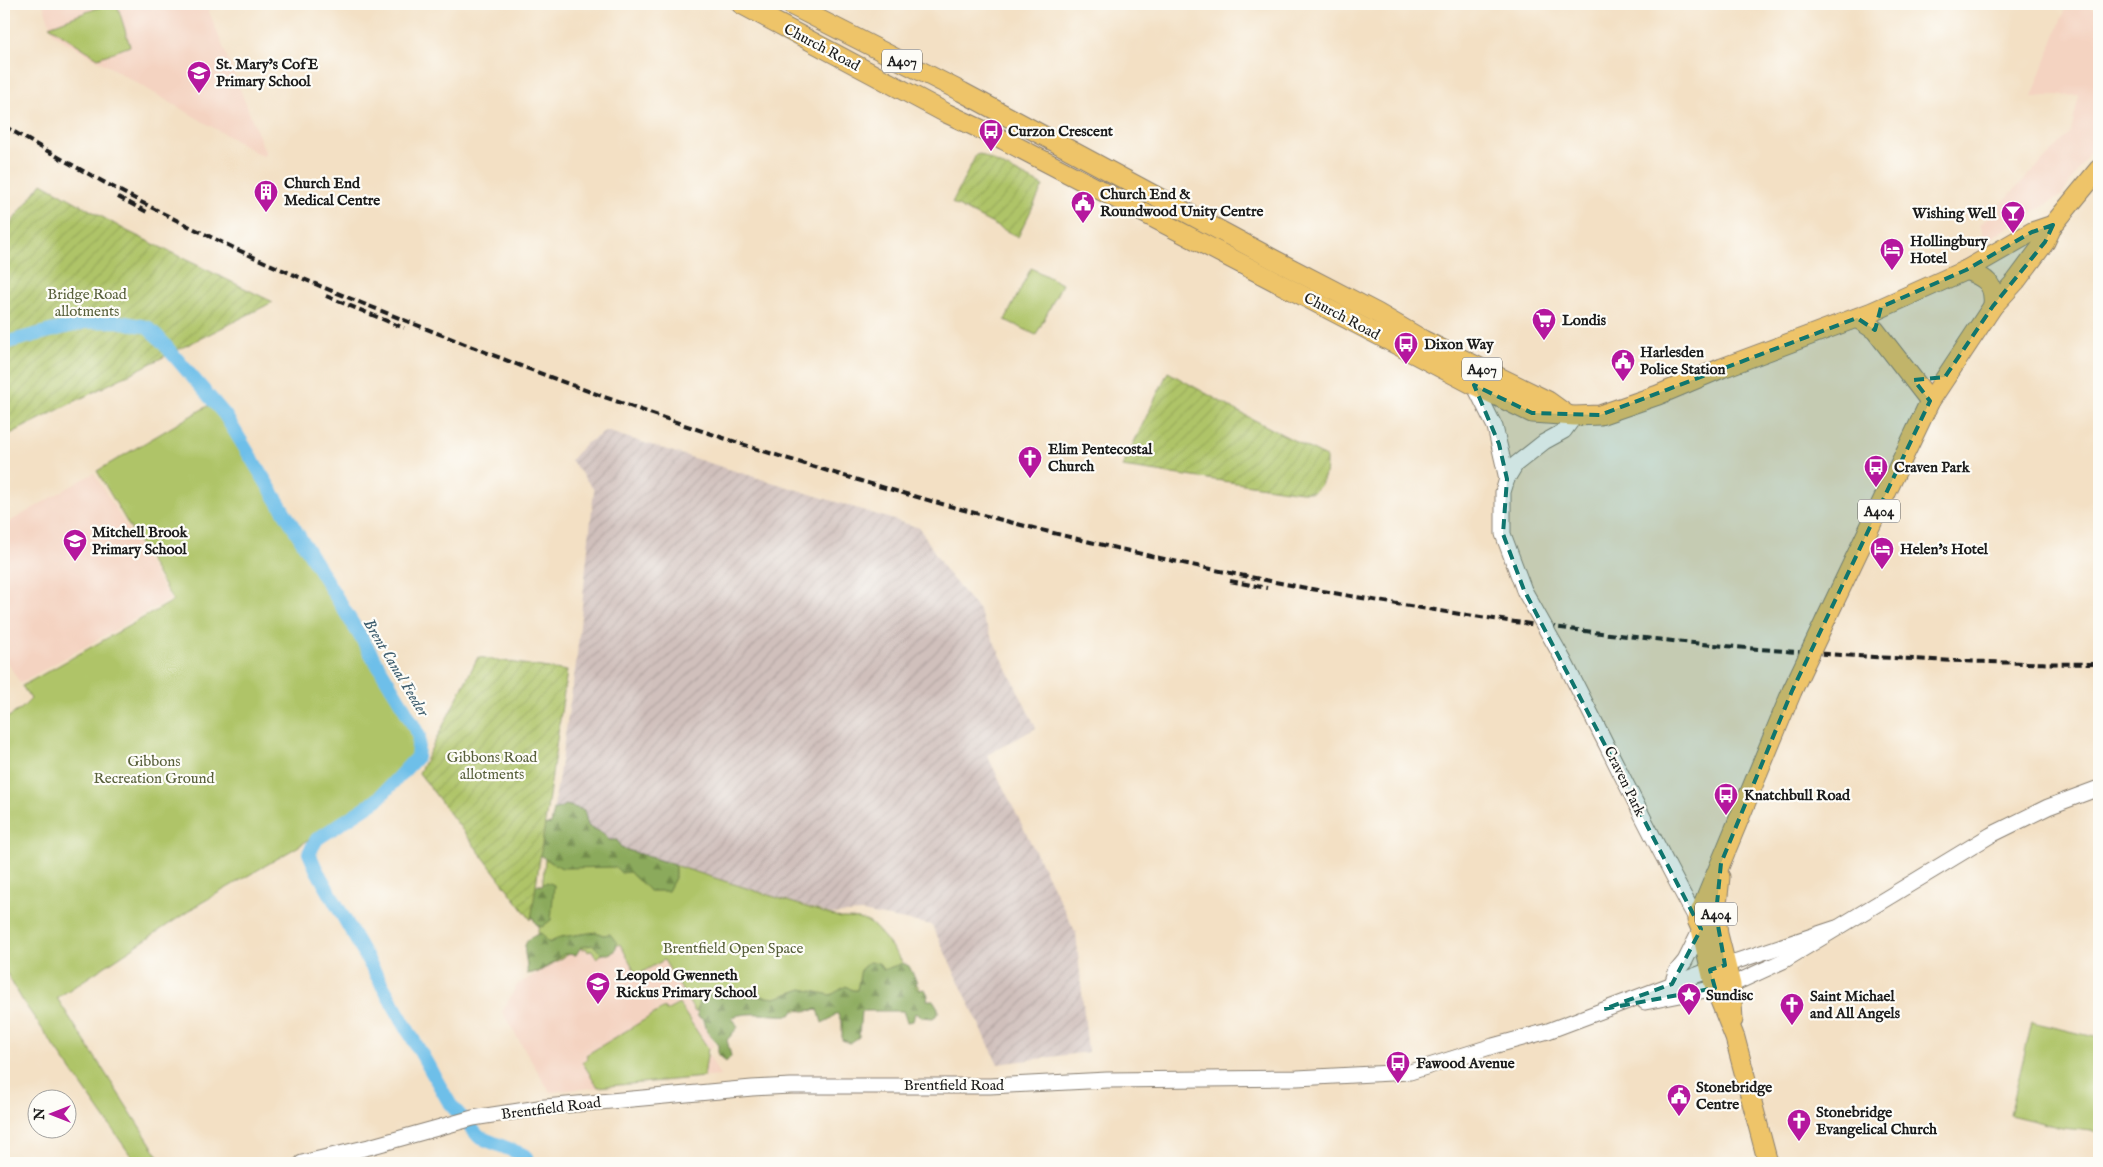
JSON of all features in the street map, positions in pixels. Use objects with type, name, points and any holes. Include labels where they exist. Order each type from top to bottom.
[{"type":"main road","name":"Church Road","points":[[741,4],[946,113],[1004,140],[1474,385],[1532,413],[1570,415]]},
{"type":"main road","name":"Church Road","points":[[789,4],[962,92],[1377,313],[1423,340],[1548,401],[1570,415]]},
{"type":"main road","name":"A404","points":[[1699,924],[1721,863],[1792,691],[1930,401],[1993,306],[2003,297],[2045,242],[2052,225],[2099,169]]},
{"type":"main road","name":"A404","points":[[1881,307],[1966,270],[2032,232],[2052,225]]},
{"type":"main road","points":[[1966,270],[1987,280],[1992,287],[1994,295],[1993,306]]},
{"type":"main road","name":"A407","points":[[1570,415],[1600,415],[1635,403],[1722,368],[1857,318],[1881,307]]},
{"type":"main road","points":[[1875,330],[1881,307]]},
{"type":"main road","points":[[1857,318],[1875,330],[1930,401]]},
{"type":"main road","points":[[1912,377],[1945,377]]},
{"type":"main road","name":"A404","points":[[1721,863],[1716,914],[1718,967],[1768,1163]]},
{"type":"main road","name":"Craven Park","points":[[1699,924],[1718,967]]},
{"type":"street","points":[[1474,385],[1494,427],[1507,479]]},
{"type":"street","name":"Craven Park","points":[[1570,415],[1564,431],[1544,442],[1516,464],[1507,479],[1504,492],[1503,534],[1524,590],[1564,662],[1654,841],[1699,924]]},
{"type":"street","points":[[1723,987],[1783,961],[1991,835],[2048,807],[2099,788]]},
{"type":"street","points":[[1672,984],[1676,972],[1685,961],[1699,924]]},
{"type":"street","points":[[1718,967],[1836,928]]},
{"type":"street","name":"Brentfield Road","points":[[302,1163],[369,1148],[464,1120],[544,1107],[771,1086],[990,1086],[1107,1080],[1297,1078],[1410,1072],[1548,1031],[1718,967]]},
{"type":"street","name":"Brentfield Road","points":[[1604,1009],[1723,987]]},
{"type":"highlighted area","points":[[2053,225],[2045,242],[1993,306],[1945,377],[1914,380],[1930,401],[1792,691],[1721,863],[1716,914],[1725,965],[1710,970],[1715,988],[1604,1009],[1672,984],[1701,929],[1524,590],[1503,534],[1507,479],[1499,444],[1474,385],[1532,413],[1600,415],[1857,318],[1875,330],[1881,307],[1966,270],[2032,232]]},
{"type":"shaded area","name":"St. Mary's CofE Primary School","points":[[43,4],[206,4],[266,154],[262,156],[53,34]]},
{"type":"shaded area","points":[[2067,4],[2084,4],[2099,12],[2099,138],[2062,195],[1986,241],[1980,225],[2071,132],[2079,95],[2032,97]]},
{"type":"shaded area","points":[[606,431],[920,528],[945,570],[978,609],[1036,728],[987,755],[1076,933],[1088,1052],[998,1064],[932,925],[862,912],[831,914],[551,826],[576,664],[594,490],[571,460],[584,445]]},
{"type":"shaded area","name":"Mitchell Brook Primary School","points":[[94,473],[170,599],[20,683],[4,657],[4,525]]},
{"type":"shaded area","name":"Leopold Gwenneth Rickus Primary School","points":[[646,929],[715,1045],[707,1051],[720,1076],[550,1092],[502,1012],[517,985],[581,947],[593,945],[602,954]]},
{"type":"green space","points":[[108,4],[117,4],[130,46],[98,58],[49,26]]},
{"type":"green space","points":[[980,154],[1043,186],[1018,237],[952,203],[976,155]]},
{"type":"green space","name":"Bridge Road allotments","points":[[42,183],[127,231],[273,302],[4,437],[4,232]]},
{"type":"green space","points":[[1031,268],[1062,284],[1036,335],[1005,320]]},
{"type":"green space","points":[[1168,372],[1239,412],[1326,457],[1325,472],[1321,485],[1313,492],[1301,492],[1122,467]]},
{"type":"green space","name":"Gibbons Recreation Ground","points":[[216,401],[230,415],[424,736],[410,759],[374,798],[299,846],[201,903],[57,998],[163,1163],[136,1163],[24,1003],[4,969],[4,720],[22,708],[31,699],[22,686],[173,601],[97,471]]},
{"type":"green space","name":"Gibbons Road allotments","points":[[478,657],[567,671],[531,920],[419,773]]},
{"type":"green space","points":[[566,805],[584,810],[588,826],[603,833],[609,840],[617,840],[621,848],[675,865],[675,878],[668,891],[649,891],[630,872],[621,873],[616,867],[562,868],[545,859],[536,851],[544,825],[551,824],[554,810]]},
{"type":"green space","name":"Brentfield Open Space","points":[[551,826],[841,918],[858,919],[868,922],[875,927],[892,948],[933,1009],[695,1012],[664,960],[637,975],[620,944],[596,958],[592,950],[588,952],[586,948],[582,950],[581,947],[537,973],[537,942],[546,849]]},
{"type":"green space","points":[[547,882],[554,885],[551,920],[542,927],[536,924],[528,908],[535,885],[542,885]]},
{"type":"green space","points":[[596,932],[603,935],[610,934],[617,943],[615,951],[609,954],[602,954],[593,945],[581,947],[576,955],[564,954],[542,969],[527,974],[525,945],[533,937],[541,933],[549,943],[561,937]]},
{"type":"green space","points":[[869,962],[879,963],[883,970],[903,963],[909,966],[917,982],[915,986],[919,990],[925,989],[928,995],[927,1000],[933,1000],[938,1008],[938,1014],[933,1018],[922,1017],[915,1013],[913,1021],[907,1022],[903,1011],[861,1011],[859,1037],[850,1043],[842,1040],[842,1023],[837,1013],[822,1023],[818,1009],[804,1011],[796,1008],[791,1015],[739,1015],[732,1017],[738,1027],[727,1040],[731,1056],[726,1062],[718,1055],[718,1044],[707,1032],[704,1020],[698,1017],[697,1008],[701,997],[712,994],[721,997],[760,996],[775,998],[802,989],[831,995],[846,986],[852,990],[857,990],[861,969]]},
{"type":"green space","points":[[679,1004],[708,1048],[704,1077],[598,1087],[582,1062],[588,1058],[586,1055],[664,1008],[666,1011]]},
{"type":"green space","points":[[2032,1022],[2099,1038],[2099,1134],[2092,1131],[2063,1128],[2010,1115]]},
{"type":"waterway","name":"Brent Canal Feeder","points":[[4,343],[85,322],[116,321],[147,327],[158,337],[225,415],[403,706],[419,736],[417,757],[377,800],[317,839],[309,853],[316,869],[450,1104],[479,1137],[524,1155],[529,1163]]},
{"type":"railway","points":[[4,126],[124,193],[216,239],[334,292],[480,350],[675,422],[872,484],[1073,538],[1275,582],[1480,617],[1685,642],[1892,658],[2099,664]]},
{"type":"railway","points":[[118,197],[149,213]]},
{"type":"railway","points":[[326,296],[404,328]]},
{"type":"railway","points":[[1230,581],[1267,588]]},
{"type":"place","name":"St. Mary's CofE Primary School","points":[[199,94]]},
{"type":"place","name":"Curzon Crescent","points":[[991,152]]},
{"type":"place","name":"Church End Medical Centre","points":[[266,213]]},
{"type":"place","name":"Church End & Roundwood Unity Centre","points":[[1083,224]]},
{"type":"place","name":"Wishing Well","points":[[2013,234]]},
{"type":"place","name":"Hollingbury Hotel","points":[[1892,271]]},
{"type":"place","name":"Londis","points":[[1544,341]]},
{"type":"place","name":"Dixon Way","points":[[1406,365]]},
{"type":"place","name":"Harlesden Police Station","points":[[1623,382]]},
{"type":"place","name":"Elim Pentecostal Church","points":[[1030,479]]},
{"type":"place","name":"Craven Park","points":[[1876,488]]},
{"type":"place","name":"Mitchell Brook Primary School","points":[[75,562]]},
{"type":"place","name":"Helen's Hotel","points":[[1882,570]]},
{"type":"place","name":"Knatchbull Road","points":[[1726,816]]},
{"type":"place","name":"Leopold Gwenneth Rickus Primary School","points":[[598,1005]]},
{"type":"place","name":"Sundisc","points":[[1689,1016]]},
{"type":"place","name":"Saint Michael and All Angels","points":[[1792,1026]]},
{"type":"place","name":"Fawood Avenue","points":[[1398,1084]]},
{"type":"place","name":"Stonebridge Centre","points":[[1679,1117]]},
{"type":"place","name":"Stonebridge Evangelical Church","points":[[1799,1142]]}]
